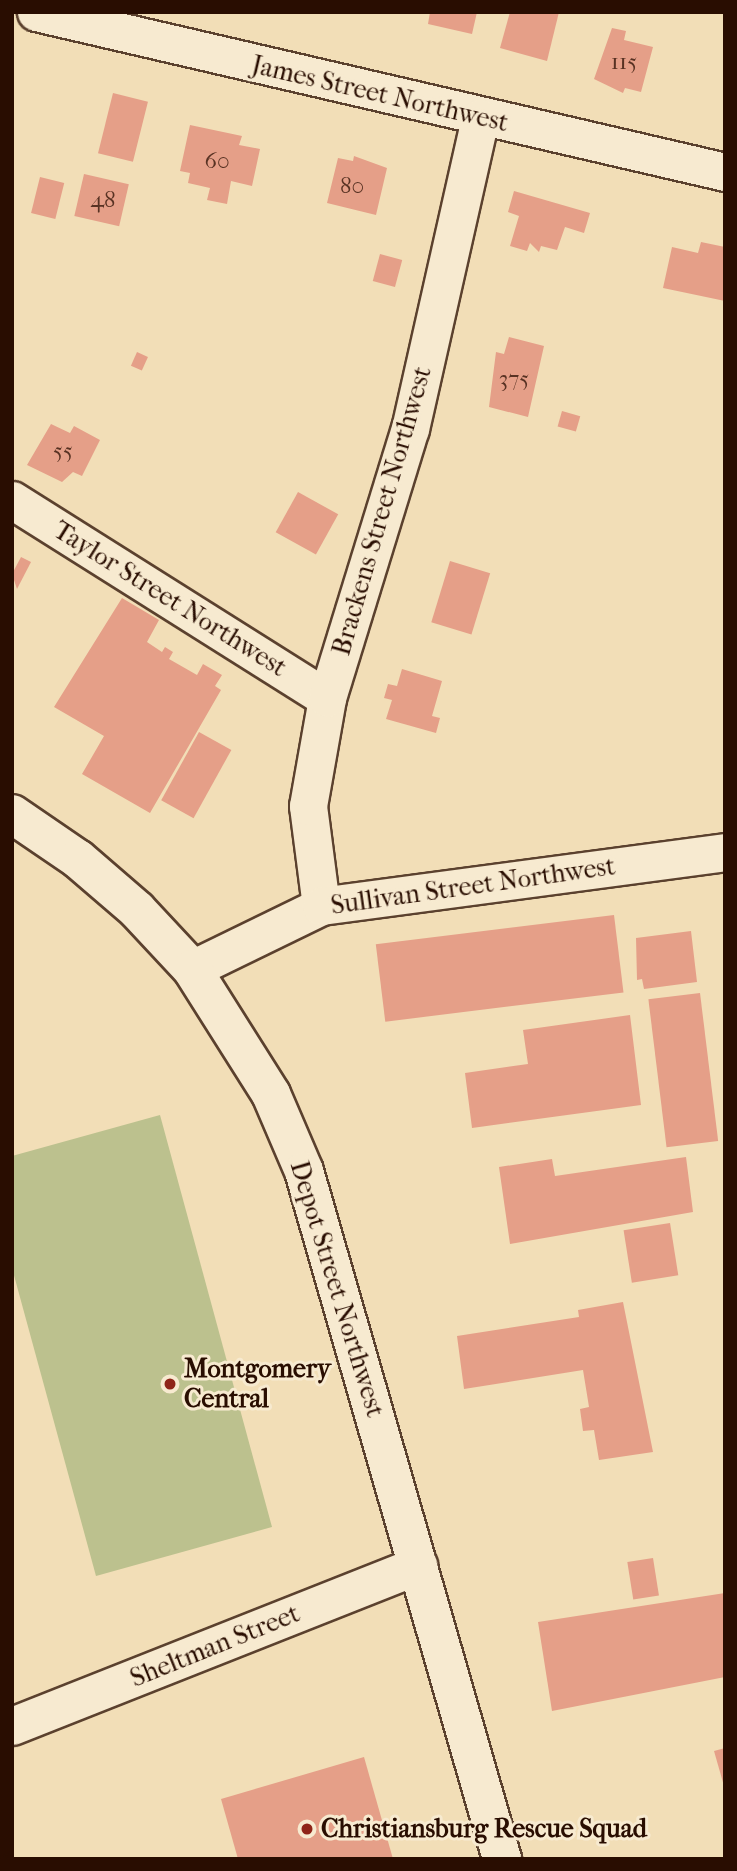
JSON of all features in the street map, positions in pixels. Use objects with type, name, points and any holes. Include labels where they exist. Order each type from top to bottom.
[{"type":"main road","name":"Depot Street Northwest","points":[[12,814],[78,859],[138,910],[192,969],[265,1083],[304,1171],[502,1859]]},
{"type":"street","name":"James Street Northwest","points":[[36,12],[480,118],[725,172]]},
{"type":"street","name":"Brackens Street Northwest","points":[[321,906],[308,806],[327,698],[410,429],[480,118]]},
{"type":"street","name":"Taylor Street Northwest","points":[[12,500],[327,698]]},
{"type":"street","name":"Sullivan Street Northwest","points":[[192,969],[321,906],[725,852]]},
{"type":"street","name":"Sheltman Street","points":[[12,1726],[418,1566]]},
{"type":"green space","points":[[160,1115],[272,1527],[96,1576],[12,1268],[12,1156]]},
{"type":"building","points":[[430,12],[477,12],[472,34],[428,24]]},
{"type":"building","points":[[510,12],[559,12],[547,61],[500,48]]},
{"type":"building","points":[[612,28],[626,31],[624,40],[653,47],[641,92],[625,88],[623,93],[594,79]]},
{"type":"building","points":[[113,93],[148,102],[133,162],[98,153]]},
{"type":"building","points":[[190,125],[242,136],[239,145],[260,149],[252,186],[231,181],[227,204],[207,200],[210,188],[188,183],[190,173],[180,171]]},
{"type":"building","points":[[354,156],[387,168],[376,215],[327,203],[338,158],[353,161]]},
{"type":"building","points":[[84,174],[129,184],[119,226],[74,216]]},
{"type":"building","points":[[40,177],[64,183],[55,219],[31,213]]},
{"type":"building","points":[[514,191],[590,213],[584,233],[565,227],[557,250],[541,246],[539,252],[530,243],[527,251],[510,246],[519,216],[508,212]]},
{"type":"building","points":[[701,242],[725,247],[725,301],[663,288],[672,247],[698,253]]},
{"type":"building","points":[[380,254],[402,260],[395,287],[373,281]]},
{"type":"building","points":[[509,337],[544,346],[528,417],[489,407],[496,352],[504,354]]},
{"type":"building","points":[[137,352],[148,357],[142,371],[131,366]]},
{"type":"building","points":[[562,411],[580,416],[576,432],[558,426]]},
{"type":"building","points":[[51,424],[70,433],[74,426],[100,440],[82,476],[73,472],[62,482],[27,465]]},
{"type":"building","points":[[298,492],[338,514],[316,555],[276,532]]},
{"type":"building","points":[[21,557],[31,562],[17,589],[12,574]]},
{"type":"building","points":[[450,561],[490,573],[471,634],[431,622]]},
{"type":"building","points":[[122,598],[159,620],[147,642],[162,652],[165,647],[173,652],[169,659],[197,675],[203,664],[222,675],[215,686],[221,690],[150,813],[82,774],[104,736],[54,707]]},
{"type":"building","points":[[402,669],[442,681],[432,716],[440,718],[436,733],[386,719],[392,700],[384,698],[388,684],[397,686]]},
{"type":"building","points":[[199,732],[231,750],[194,818],[161,800]]},
{"type":"building","points":[[614,915],[624,992],[385,1022],[376,944]]},
{"type":"building","points":[[691,931],[697,982],[644,989],[642,979],[637,980],[636,938]]},
{"type":"building","points":[[700,993],[718,1141],[667,1147],[648,999]]},
{"type":"building","points":[[630,1015],[641,1105],[472,1128],[465,1073],[528,1064],[523,1030]]},
{"type":"building","points":[[686,1157],[693,1212],[510,1244],[499,1167],[552,1159],[555,1176]]},
{"type":"building","points":[[670,1223],[678,1275],[632,1283],[624,1230]]},
{"type":"building","points":[[623,1302],[653,1452],[599,1460],[594,1430],[583,1431],[580,1409],[589,1407],[583,1370],[464,1389],[457,1336],[579,1317],[578,1310]]},
{"type":"building","points":[[653,1558],[659,1596],[633,1600],[627,1562]]},
{"type":"building","points":[[725,1593],[725,1677],[552,1711],[538,1622]]},
{"type":"building","points":[[725,1748],[725,1785],[724,1786],[714,1751]]},
{"type":"building","name":"Christiansburg Rescue Squad","points":[[364,1757],[393,1859],[238,1859],[221,1799]]},
{"type":"place","name":"Montgomery Central","points":[[170,1384]]},
{"type":"place","name":"Christiansburg Rescue Squad","points":[[307,1829]]}]
